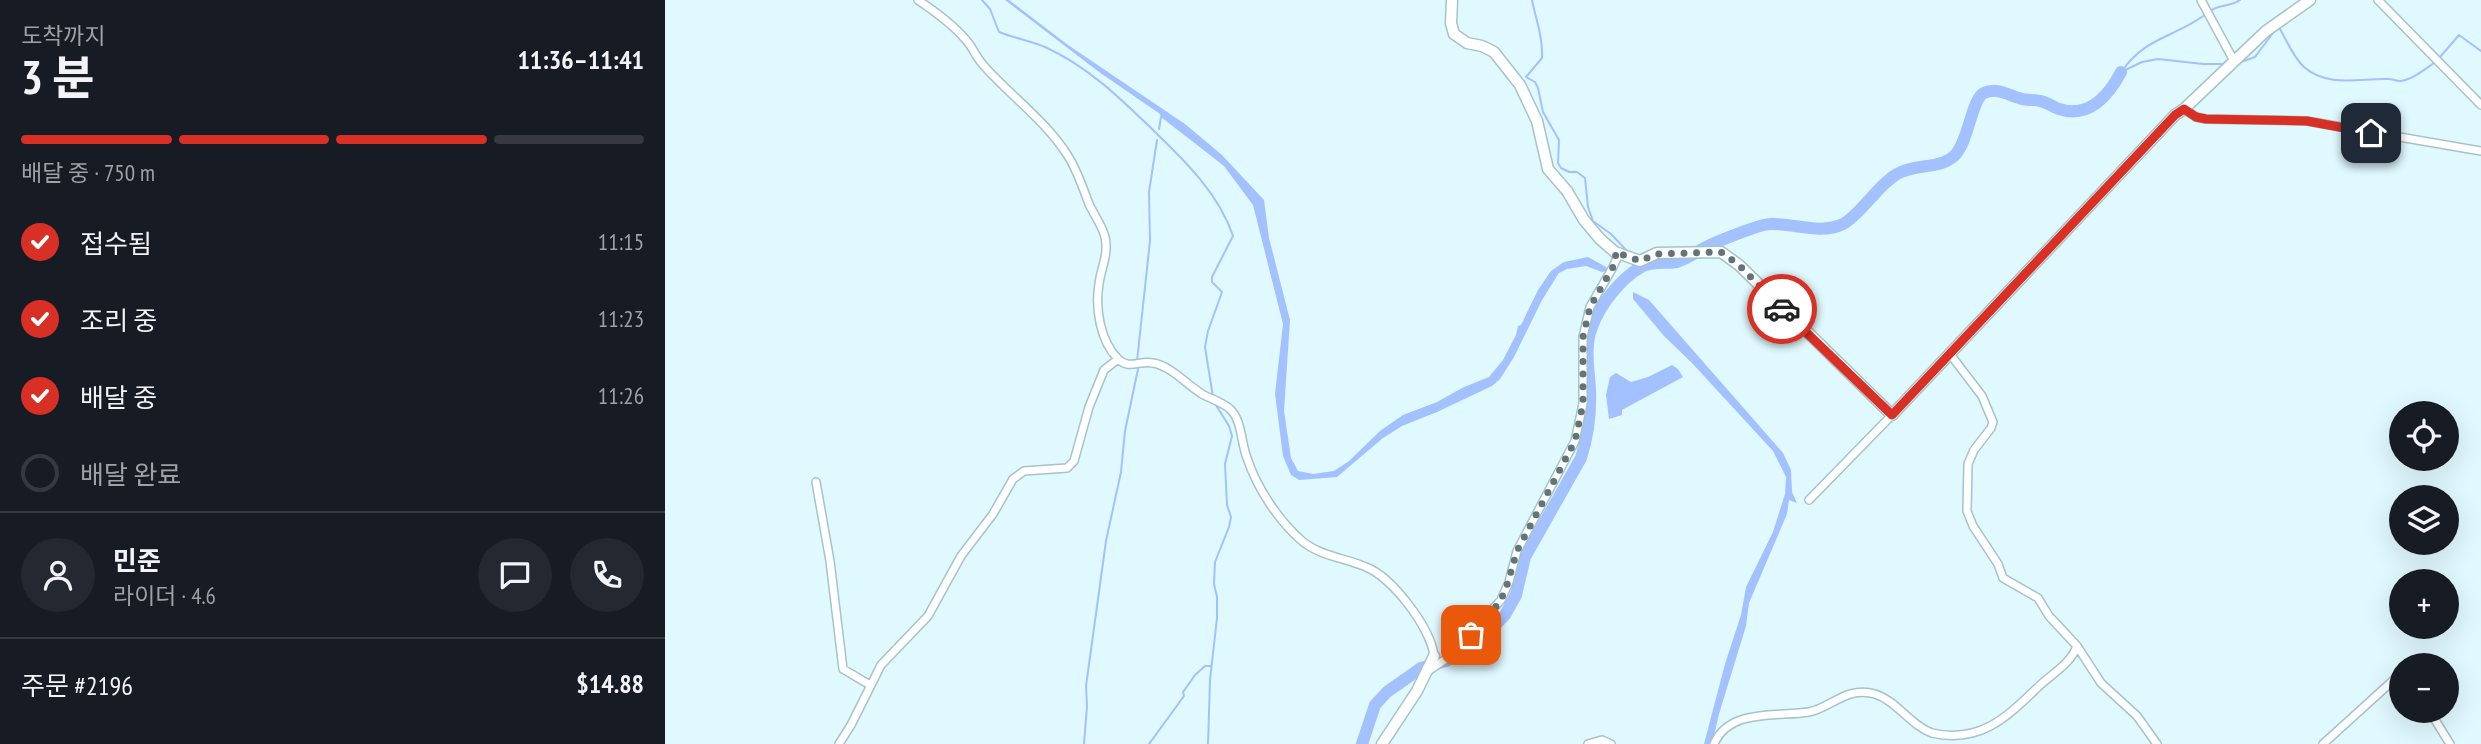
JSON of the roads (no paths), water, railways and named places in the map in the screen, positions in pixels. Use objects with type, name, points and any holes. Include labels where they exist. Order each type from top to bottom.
[{"type":"street","points":[[918,0],[964,39],[975,57],[1044,125],[1068,156],[1104,235],[1106,252],[1098,286],[1099,314],[1108,344],[1118,359],[1131,365],[1147,362],[1160,364],[1202,394],[1230,409],[1236,417],[1250,467],[1288,527],[1317,551],[1364,566],[1389,580],[1425,629],[1434,656],[1382,744]]},
{"type":"street","points":[[1453,0],[1451,23],[1454,34],[1467,43],[1490,50],[1507,66],[1520,85],[1537,121],[1548,169],[1567,191],[1590,228],[1615,252],[1640,261],[1657,254],[1721,252],[1739,265],[1892,415]]},
{"type":"street","points":[[1809,500],[2175,115],[2266,31],[2310,0]]},
{"type":"street","points":[[2378,0],[2481,106]]},
{"type":"street","points":[[2203,3],[2234,61]]},
{"type":"street","points":[[2184,109],[2196,117],[2206,119],[2307,121],[2481,151]]},
{"type":"street","points":[[1427,671],[1449,657],[1501,600],[1517,551],[1575,441],[1583,404],[1583,337],[1590,307],[1613,267],[1615,252]]},
{"type":"street","points":[[1950,354],[1982,396],[1993,422],[1968,464],[1967,511],[1973,526],[1998,564],[2003,578],[2038,598],[2049,616],[2077,646],[2101,683],[2137,716],[2157,744]]},
{"type":"street","points":[[839,744],[885,659],[928,616],[961,556],[993,514],[1013,479],[1024,471],[1067,468],[1075,461],[1089,407],[1104,370],[1118,359]]},
{"type":"street","points":[[815,482],[830,561],[843,669],[870,685]]},
{"type":"street","points":[[1714,744],[1723,729],[1739,721],[1811,712],[1843,696],[1872,693],[1931,732],[1950,736],[1977,734],[1995,727],[2012,714],[2069,661],[2077,646]]},
{"type":"street","points":[[2323,744],[2389,684]]},
{"type":"street","points":[[2437,723],[2450,744]]},
{"type":"street","points":[[1588,744],[1602,740],[1611,744]]},
{"type":"water","points":[[1005,0],[1009,0],[1068,45],[1185,124],[1222,155],[1264,200],[1269,238],[1290,320],[1284,411],[1291,458],[1298,471],[1313,474],[1334,471],[1403,415],[1489,377],[1503,360],[1538,290],[1551,271],[1564,262],[1588,257],[1606,267],[1607,271],[1602,272],[1586,266],[1559,273],[1542,300],[1514,357],[1500,379],[1492,386],[1402,426],[1383,438],[1337,477],[1299,480],[1291,475],[1283,456],[1275,394],[1283,324],[1253,205],[1224,166],[1160,114],[1099,72]]},
{"type":"water","points":[[1633,292],[1649,300],[1783,453],[1791,470],[1792,492],[1797,503],[1789,500],[1787,514],[1749,603],[1746,626],[1712,744],[1704,744],[1741,615],[1746,587],[1773,532],[1785,494],[1786,477],[1773,451],[1664,336],[1633,299]]},
{"type":"water","points":[[1672,365],[1683,377],[1622,410],[1622,415],[1609,419],[1606,395],[1610,377],[1616,373],[1631,382]]},
{"type":"waterway","points":[[982,0],[990,9],[999,32],[1040,45],[1075,63],[1115,94],[1188,165],[1219,205],[1233,236],[1212,277],[1212,282],[1222,292],[1205,347],[1213,397]]},
{"type":"waterway","points":[[1532,0],[1542,58],[1526,77],[1535,82],[1543,112],[1559,140],[1558,163],[1561,168],[1577,172],[1585,178],[1588,207],[1593,221],[1611,234],[1628,252]]},
{"type":"waterway","points":[[2210,11],[2240,0]]},
{"type":"waterway","points":[[2122,71],[2151,44],[2206,14]]},
{"type":"waterway","points":[[2238,63],[2255,57],[2276,29],[2280,29],[2300,63],[2313,74],[2323,78],[2345,81],[2400,81],[2414,76],[2434,63]]},
{"type":"waterway","points":[[2440,57],[2459,35],[2481,51]]},
{"type":"waterway","points":[[2121,72],[2142,62],[2158,59],[2226,64]]},
{"type":"waterway","points":[[1362,744],[1375,705],[1387,692],[1421,668],[1446,661],[1468,649],[1505,615],[1516,595],[1525,557],[1581,458],[1589,416],[1590,335],[1605,302],[1618,285],[1645,265],[1677,262],[1719,241],[1765,225],[1825,228],[1843,224],[1897,174],[1943,162],[1956,154],[1976,103],[1984,93],[1998,91],[2043,102],[2059,109],[2080,111],[2097,103],[2121,72]]},
{"type":"waterway","points":[[1159,129],[1161,117]]},
{"type":"waterway","points":[[1137,361],[1150,241],[1149,192],[1157,140]]},
{"type":"waterway","points":[[1631,276],[1634,263]]},
{"type":"waterway","points":[[1084,744],[1086,686],[1106,541],[1121,472],[1125,431],[1138,369]]},
{"type":"waterway","points":[[1208,744],[1210,680],[1217,618],[1215,562],[1231,517],[1227,505],[1225,464],[1232,436],[1214,402]]},
{"type":"waterway","points":[[1149,744],[1184,696],[1183,692],[1195,675],[1205,666],[1210,666]]}]
